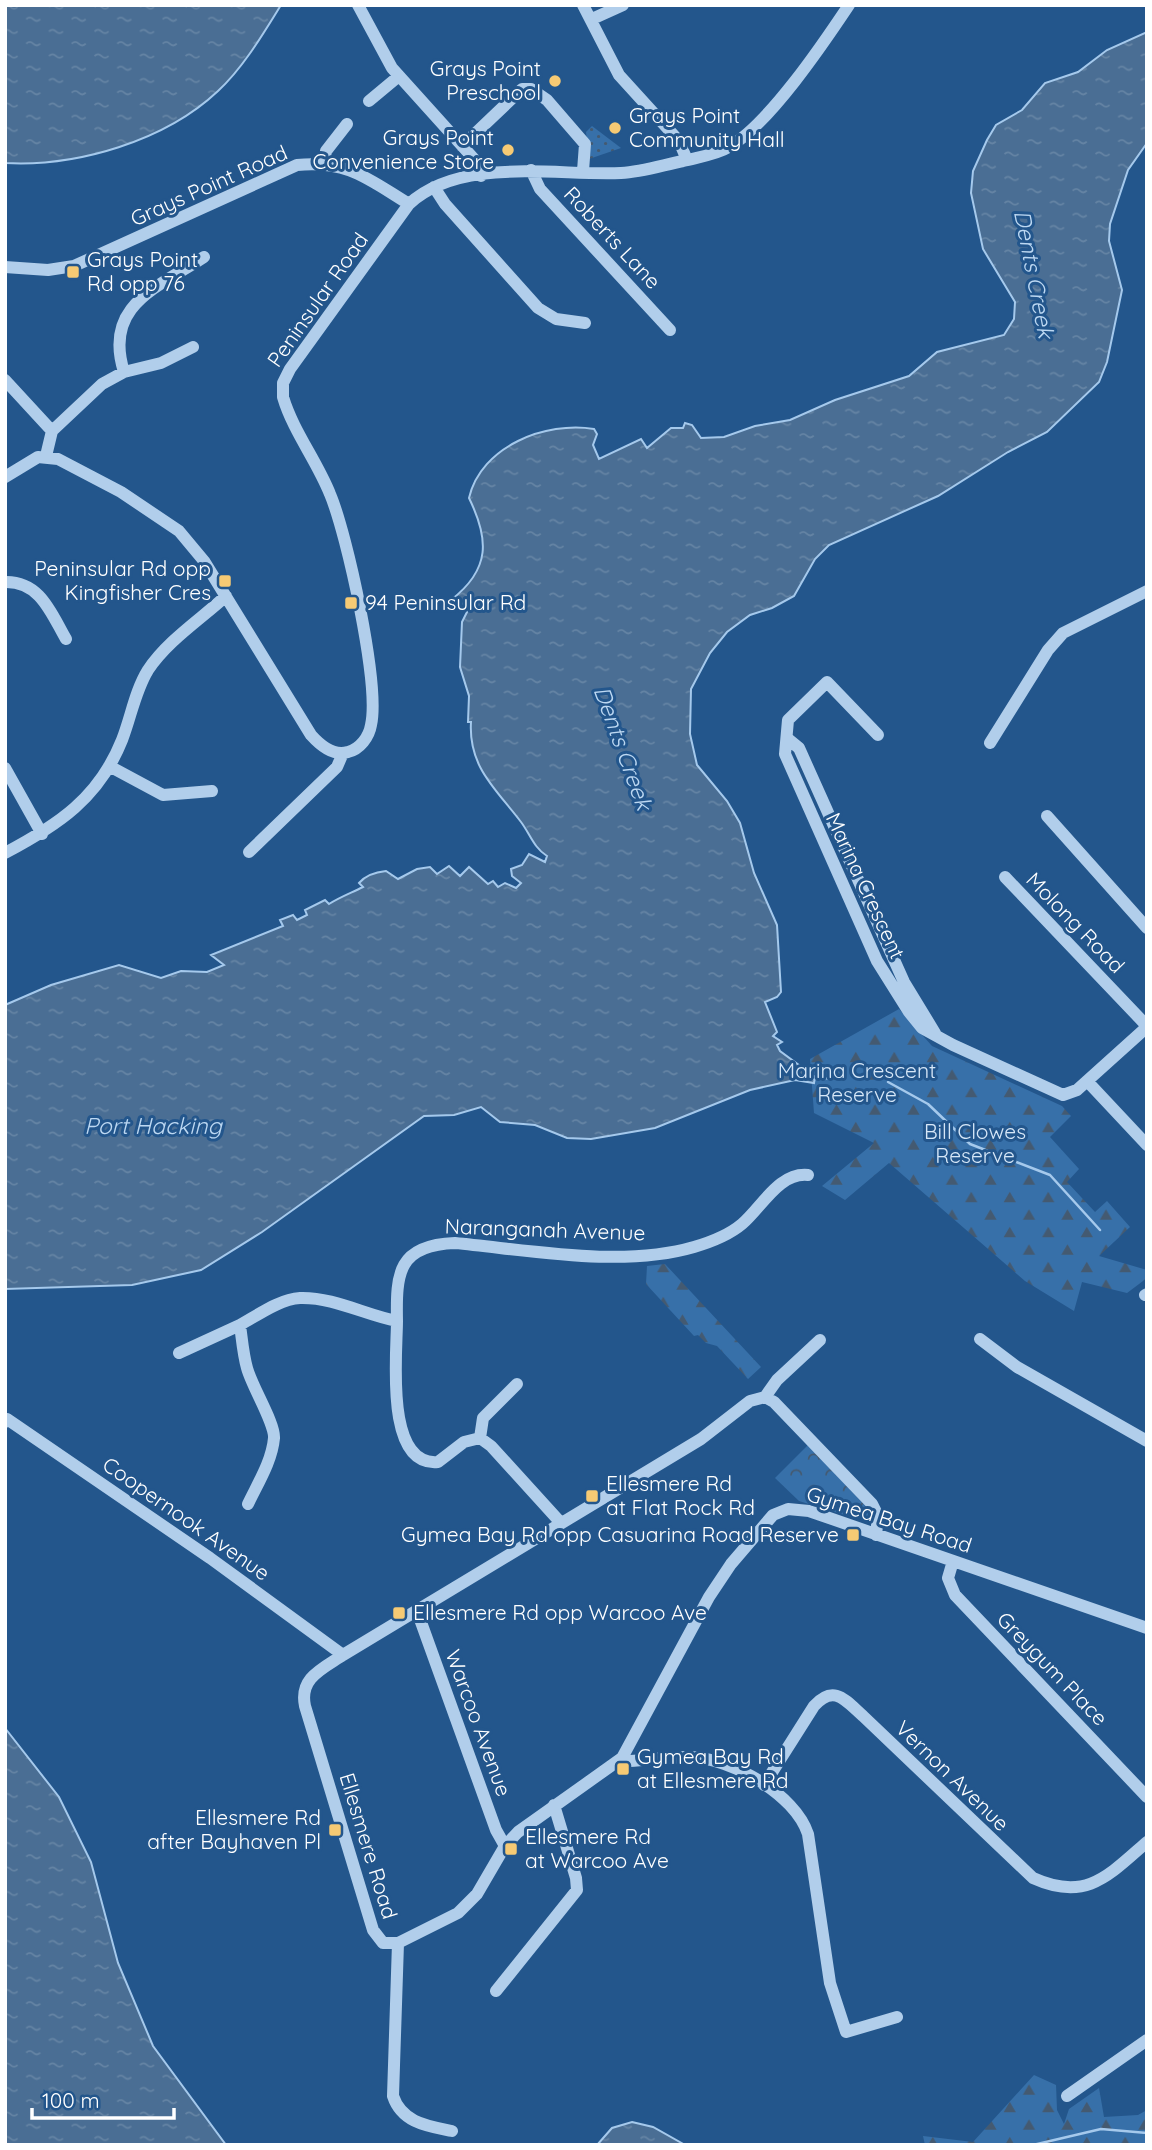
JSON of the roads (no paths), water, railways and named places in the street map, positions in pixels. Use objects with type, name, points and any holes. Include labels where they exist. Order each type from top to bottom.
[{"type":"street","points":[[358,5],[399,76],[474,159],[481,176]]},
{"type":"street","points":[[583,5],[592,19],[602,47],[619,75],[679,141],[687,160]]},
{"type":"street","points":[[592,19],[623,5]]},
{"type":"street","points":[[409,204],[434,187],[481,176],[531,170],[632,172],[728,148],[753,127],[824,43],[849,5]]},
{"type":"street","points":[[369,101],[399,76]]},
{"type":"street","points":[[462,146],[522,89],[531,89],[547,100],[585,144],[583,171]]},
{"type":"street","points":[[324,162],[326,151],[347,124]]},
{"type":"street","name":"Grays Point Road","points":[[5,267],[48,270],[74,266],[297,164],[324,162],[345,166],[409,204]]},
{"type":"street","name":"Roberts Lane","points":[[531,170],[540,189],[670,330]]},
{"type":"street","points":[[434,187],[445,204],[538,308],[556,319],[585,323]]},
{"type":"street","name":"Peninsular Road","points":[[249,852],[337,767],[342,753],[360,745],[372,723],[365,644],[352,568],[339,521],[320,471],[285,404],[283,383],[296,359],[409,204]]},
{"type":"street","points":[[124,372],[120,347],[122,320],[141,300],[204,257]]},
{"type":"street","points":[[46,456],[52,431],[103,384],[124,372],[161,363],[193,347]]},
{"type":"street","points":[[5,380],[52,431]]},
{"type":"street","points":[[5,477],[29,460],[46,456],[75,467],[170,524],[194,547],[311,735],[323,747],[342,753]]},
{"type":"street","points":[[5,582],[23,584],[39,594],[66,639]]},
{"type":"street","points":[[990,743],[1055,641],[1072,628],[1147,591]]},
{"type":"street","points":[[5,853],[68,817],[109,766],[148,671],[166,650],[226,596]]},
{"type":"street","name":"Marina Crescent","points":[[878,734],[827,682],[791,716],[786,730],[788,739],[799,748],[904,982],[935,1034],[1063,1095],[1073,1093],[1147,1026]]},
{"type":"street","points":[[109,766],[163,795],[212,791]]},
{"type":"street","points":[[5,768],[42,834]]},
{"type":"street","points":[[1047,816],[1144,919]]},
{"type":"street","name":"Molong Road","points":[[1005,877],[1147,1026]]},
{"type":"street","points":[[1087,1081],[1147,1145]]},
{"type":"street","name":"Naranganah Avenue","points":[[480,1438],[464,1441],[438,1462],[425,1461],[411,1448],[399,1424],[396,1406],[398,1274],[415,1253],[426,1248],[455,1243],[635,1256],[680,1250],[718,1239],[742,1224],[785,1181],[798,1174],[808,1175]]},
{"type":"street","points":[[178,1353],[269,1309],[299,1298],[329,1301],[370,1317],[397,1321]]},
{"type":"street","points":[[240,1325],[247,1368],[261,1405],[273,1426],[274,1439],[264,1472],[248,1504]]},
{"type":"street","points":[[980,1339],[1017,1367],[1147,1441]]},
{"type":"street","name":"Ellesmere Road","points":[[622,1758],[518,1832],[505,1846],[477,1894],[458,1913],[398,1943],[383,1943],[373,1930],[303,1696],[308,1680],[343,1655],[701,1439],[750,1401],[765,1397],[777,1380],[820,1340]]},
{"type":"street","points":[[517,1384],[483,1418],[480,1438],[491,1446],[561,1522]]},
{"type":"street","points":[[765,1397],[774,1402],[872,1504],[878,1516],[876,1535]]},
{"type":"street","name":"Coopernook Avenue","points":[[5,1422],[7,1419],[210,1558],[343,1655]]},
{"type":"street","name":"Gymea Bay Road","points":[[622,1758],[719,1580],[773,1515],[788,1508],[876,1535],[1147,1628]]},
{"type":"street","name":"Greygum Place","points":[[953,1561],[948,1578],[955,1595],[1147,1797]]},
{"type":"street","name":"Warcoo Avenue","points":[[417,1611],[496,1830],[505,1846]]},
{"type":"street","name":"Vernon Avenue","points":[[764,1785],[814,1706],[823,1697],[832,1694],[841,1697],[863,1716],[1033,1878],[1065,1888],[1094,1884],[1147,1843]]},
{"type":"street","points":[[622,1758],[630,1761],[691,1756],[712,1760],[764,1785],[786,1800],[803,1820],[830,1983],[846,2032],[897,2017]]},
{"type":"street","points":[[496,1991],[577,1890],[576,1878],[554,1805]]},
{"type":"street","points":[[398,1943],[393,2096],[396,2106],[408,2118],[452,2131]]},
{"type":"street","points":[[1067,2096],[1147,2040]]},
{"type":"water","points":[[5,5],[281,5],[236,72],[197,109],[172,124],[146,137],[90,155],[33,163],[5,163]]},
{"type":"water","name":"Port Hacking","points":[[1147,32],[1147,143],[1128,170],[1110,224],[1109,241],[1122,290],[1107,362],[1099,382],[1047,432],[1008,452],[938,496],[829,545],[815,559],[794,596],[772,608],[750,615],[727,632],[710,653],[691,689],[690,734],[697,765],[727,801],[740,823],[754,873],[777,925],[781,992],[777,997],[765,1002],[777,1032],[773,1036],[782,1042],[777,1045],[780,1051],[815,1077],[814,1083],[795,1080],[750,1090],[655,1128],[591,1139],[567,1138],[535,1125],[500,1122],[481,1107],[454,1115],[424,1116],[262,1232],[201,1270],[132,1285],[5,1289],[5,1005],[51,985],[119,965],[161,978],[181,971],[207,972],[224,965],[211,955],[283,926],[280,920],[293,915],[297,920],[307,915],[305,910],[325,900],[329,904],[363,887],[359,883],[361,881],[378,872],[386,871],[398,879],[417,869],[430,867],[437,874],[449,866],[460,876],[469,867],[488,884],[493,881],[498,887],[505,883],[516,888],[521,883],[512,876],[511,869],[522,865],[529,854],[545,862],[547,856],[535,845],[479,766],[471,738],[471,722],[468,722],[469,696],[460,667],[462,622],[470,606],[451,600],[474,577],[480,565],[483,540],[469,498],[476,480],[487,464],[518,441],[556,429],[594,429],[597,434],[593,445],[599,459],[641,439],[647,448],[671,428],[683,428],[685,423],[692,425],[701,438],[724,437],[755,426],[790,420],[835,400],[909,376],[937,352],[1004,335],[1014,319],[1015,302],[983,249],[971,193],[973,171],[987,140],[996,125],[1022,110],[1045,83],[1078,72],[1107,50]]},
{"type":"water","points":[[5,1728],[59,1797],[91,1862],[118,1963],[153,2046],[226,2145],[5,2145]]},
{"type":"water","points":[[632,2122],[653,2127],[685,2145],[597,2145],[612,2128]]},
{"type":"waterway","points":[[812,1079],[833,1078]]},
{"type":"waterway","points":[[888,1082],[928,1104],[970,1144],[1050,1175],[1100,1230]]},
{"type":"waterway","points":[[1033,2145],[1101,2129],[1147,2133]]},
{"type":"place","name":"Grays Point Preschool","points":[[555,81]]},
{"type":"place","name":"Grays Point Community Hall","points":[[615,128]]},
{"type":"place","name":"Grays Point Convenience Store","points":[[508,150]]},
{"type":"place","name":"Grays Point Rd opp 76","points":[[73,272]]},
{"type":"place","name":"Peninsular Rd opp Kingfisher Cres","points":[[225,581]]},
{"type":"place","name":"94 Peninsular Rd","points":[[351,603]]},
{"type":"place","name":"Ellesmere Rd at Flat Rock Rd","points":[[592,1496]]},
{"type":"place","name":"Gymea Bay Rd opp Casuarina Road Reserve","points":[[853,1535]]},
{"type":"place","name":"Ellesmere Rd opp Warcoo Ave","points":[[399,1613]]},
{"type":"place","name":"Gymea Bay Rd at Ellesmere Rd","points":[[623,1769]]},
{"type":"place","name":"Ellesmere Rd after Bayhaven Pl","points":[[335,1830]]},
{"type":"place","name":"Ellesmere Rd at Warcoo Ave","points":[[511,1849]]},
{"type":"water label","name":"Dents Creek","points":[[1034,274]]},
{"type":"water label","name":"Dents Creek","points":[[623,748]]},
{"type":"park label","name":"Marina Crescent Reserve","points":[[857,1083]]},
{"type":"park label","name":"Bill Clowes Reserve","points":[[975,1144]]}]
